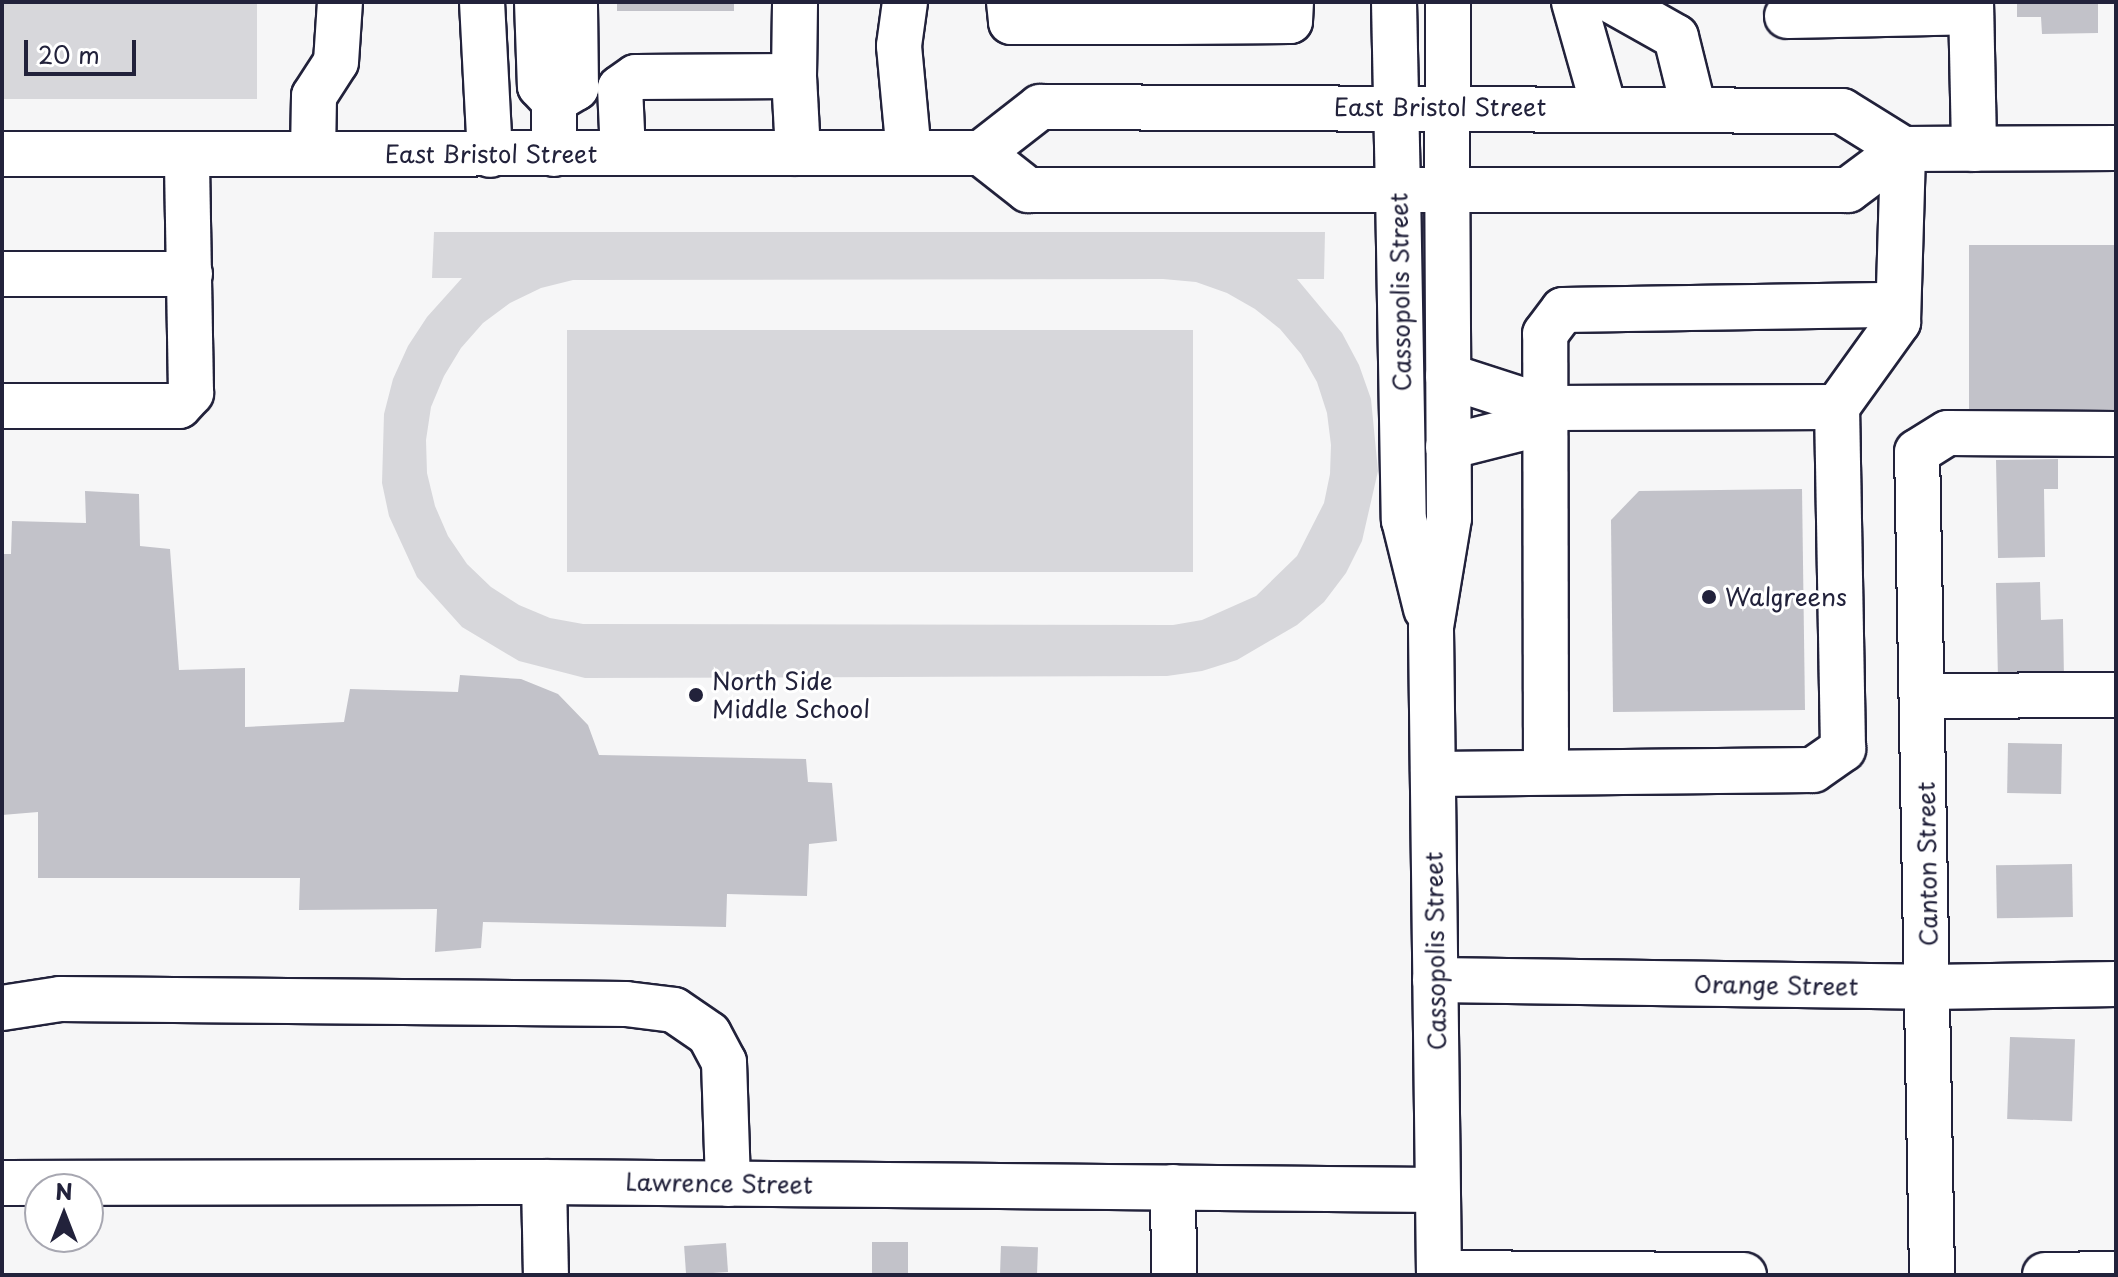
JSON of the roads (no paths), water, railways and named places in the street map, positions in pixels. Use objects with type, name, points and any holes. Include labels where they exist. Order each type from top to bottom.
[{"type":"street","points":[[313,154],[314,96],[334,70],[340,2]]},
{"type":"street","points":[[482,2],[490,155]]},
{"type":"street","points":[[537,2],[540,86],[554,101],[554,154]]},
{"type":"street","points":[[554,101],[576,88],[575,2]]},
{"type":"street","points":[[795,2],[794,76],[798,153]]},
{"type":"street","points":[[905,2],[899,46],[909,153]]},
{"type":"street","points":[[1009,2],[1011,22],[1106,12],[1194,13],[1290,21],[1291,2]]},
{"type":"street","name":"Cassopolis Street","points":[[1394,2],[1404,520],[1431,627]]},
{"type":"street","name":"Cassopolis Street","points":[[1439,1274],[1431,627],[1449,518],[1448,2]]},
{"type":"street","points":[[1574,2],[1604,108]]},
{"type":"street","points":[[1614,2],[1676,37],[1694,110]]},
{"type":"street","points":[[1787,16],[1971,7],[1974,149]]},
{"type":"street","points":[[623,153],[620,88],[636,77],[794,76]]},
{"type":"street","name":"East Bristol Street","points":[[2,154],[981,153],[1040,107],[1842,111],[1903,149]]},
{"type":"street","points":[[981,153],[1028,190],[1848,190],[1903,149],[2116,148]]},
{"type":"street","points":[[1433,774],[1813,770],[1843,749],[1837,407],[1898,322],[1903,149]]},
{"type":"street","points":[[2,406],[179,406],[191,393],[187,154]]},
{"type":"street","points":[[2,274],[190,274]]},
{"type":"street","points":[[1546,772],[1545,334],[1563,310],[1898,305]]},
{"type":"street","points":[[1448,376],[1547,415]]},
{"type":"street","points":[[1448,447],[1547,415],[1837,407]]},
{"type":"street","name":"Canton Street","points":[[1932,1275],[1924,696],[1917,452],[1948,433],[2116,434]]},
{"type":"street","points":[[1924,696],[2116,695]]},
{"type":"street","name":"Orange Street","points":[[1435,980],[1929,987],[2116,984]]},
{"type":"street","points":[[14,1006],[60,999],[610,1004],[674,1010],[709,1034],[724,1062],[728,1184]]},
{"type":"street","points":[[544,1182],[546,1275]]},
{"type":"street","name":"Lawrence Street","points":[[2,1183],[544,1182],[1437,1190]]},
{"type":"street","points":[[1173,1187],[1174,1275]]},
{"type":"street","points":[[1439,1274],[1744,1275]]},
{"type":"street","points":[[2045,1275],[2116,1274]]},
{"type":"place","name":"Walgreens","points":[[1709,597]]},
{"type":"place","name":"North Side Middle School","points":[[696,695]]}]
